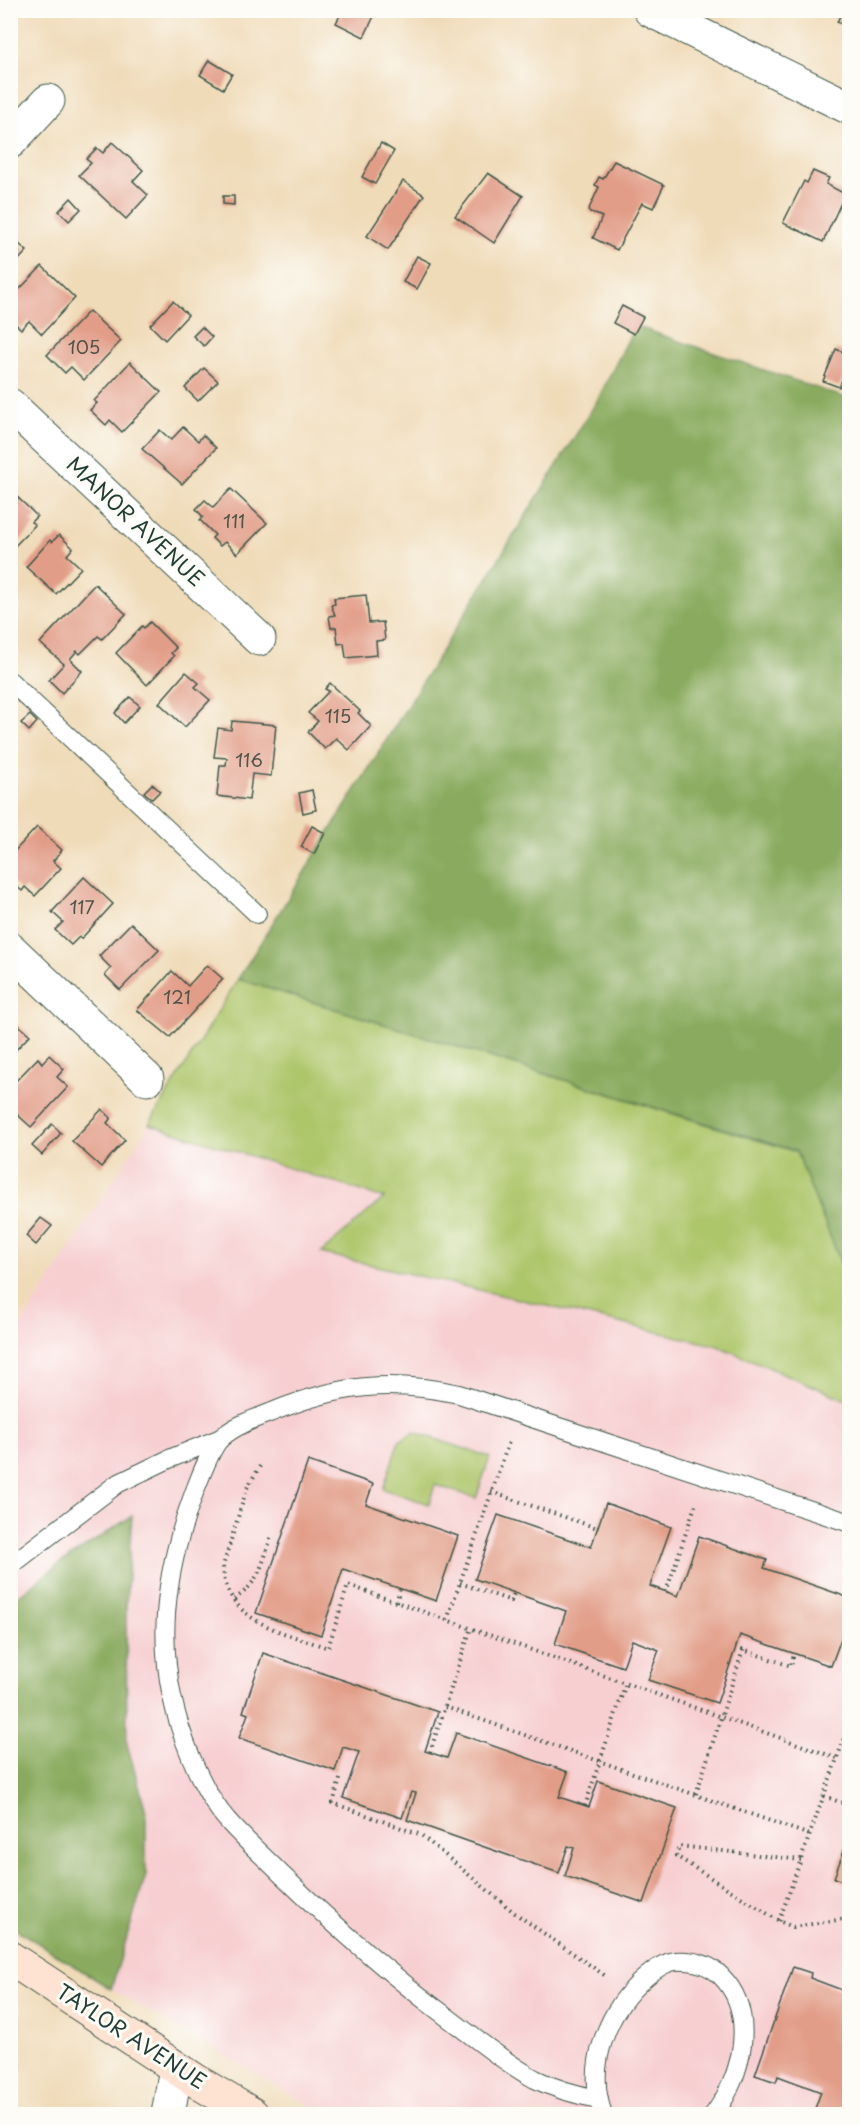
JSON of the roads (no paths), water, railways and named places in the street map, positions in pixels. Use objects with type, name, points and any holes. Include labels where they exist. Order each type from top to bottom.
[{"type":"main road","name":"TAYLOR AVENUE","points":[[10,1958],[176,2068],[252,2115]]},
{"type":"street","points":[[650,10],[849,108]]},
{"type":"street","points":[[10,142],[48,101]]},
{"type":"street","name":"MANOR AVENUE","points":[[10,405],[259,639]]},
{"type":"street","points":[[10,949],[147,1079]]},
{"type":"street","points":[[168,2115],[176,2068]]},
{"type":"lane","points":[[10,681],[256,914]]},
{"type":"lane","points":[[10,1566],[117,1484],[169,1458],[221,1438],[253,1419],[308,1397],[346,1388],[384,1384],[421,1386],[470,1397],[849,1523]]},
{"type":"lane","points":[[221,1438],[199,1482],[182,1526],[165,1600],[164,1641],[168,1680],[177,1721],[205,1788],[227,1820],[316,1908],[427,2002],[533,2078],[601,2107]]},
{"type":"lane","points":[[601,2107],[597,2076],[600,2050],[605,2031],[619,2006],[635,1986],[653,1971],[672,1961],[695,1961],[715,1970],[729,1985],[740,2004],[743,2030],[738,2065],[726,2098],[714,2115]]}]
